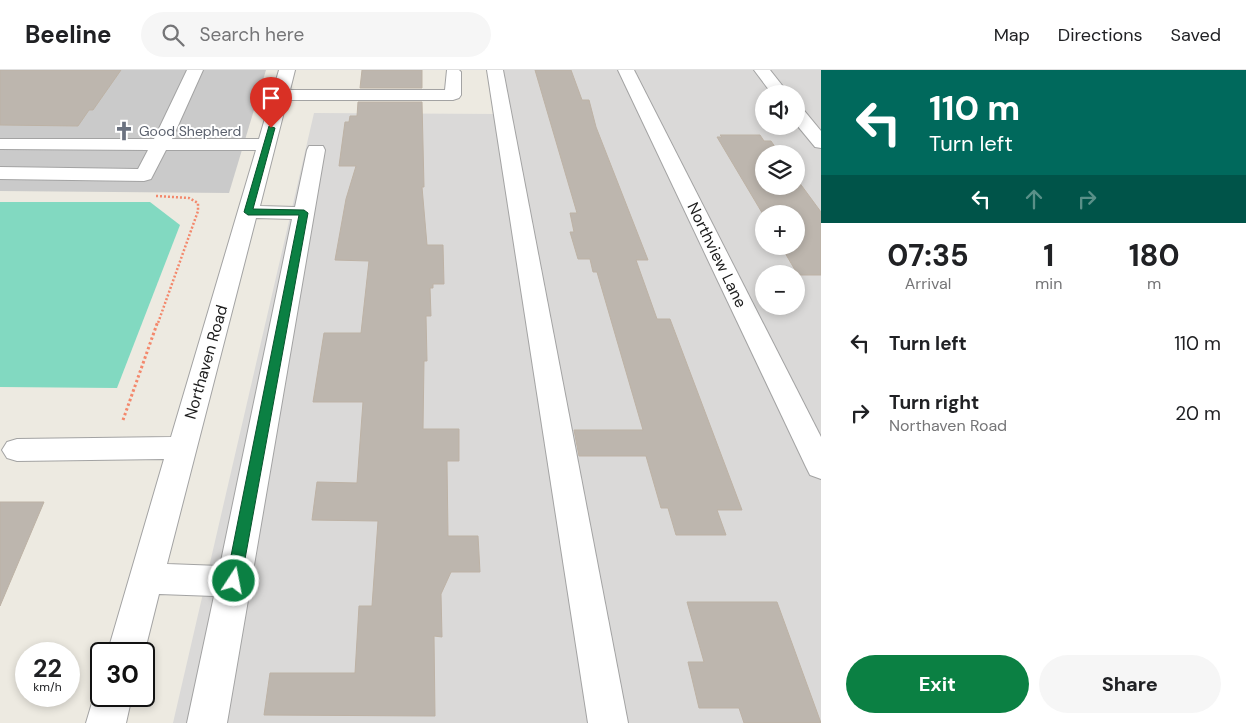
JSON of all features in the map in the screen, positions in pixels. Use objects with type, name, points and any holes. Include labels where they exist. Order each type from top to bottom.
[{"type":"street","points":[[0,173],[144,175],[195,70]]},
{"type":"street","name":"Northaven Road","points":[[128,642],[287,70]]},
{"type":"street","points":[[494,70],[608,723]]},
{"type":"street","name":"Northview Lane","points":[[626,70],[821,467]]},
{"type":"street","points":[[762,70],[774,85]]},
{"type":"street","points":[[280,95],[453,96],[453,72]]},
{"type":"street","points":[[805,123],[821,142]]},
{"type":"street","points":[[0,144],[267,144]]},
{"type":"street","points":[[207,723],[316,150]]},
{"type":"street","points":[[248,212],[304,213]]},
{"type":"street","points":[[17,450],[182,448]]},
{"type":"street","points":[[146,579],[234,581]]},
{"type":"street","points":[[106,723],[111,707]]},
{"type":"path","points":[[113,449],[198,211],[198,204],[189,198],[149,196]]},
{"type":"shaded area","name":"Good Shepherd","points":[[0,70],[266,70],[229,193],[0,191]]},
{"type":"shaded area","points":[[492,70],[821,70],[821,723],[173,723],[314,113],[500,114]]},
{"type":"green space","points":[[0,202],[150,202],[180,225],[117,388],[0,387]]},
{"type":"building","points":[[0,70],[121,70],[93,110],[89,110],[78,126],[0,125]]},
{"type":"building","points":[[362,70],[422,70],[422,88],[360,88]]},
{"type":"building","points":[[535,70],[571,70],[582,100],[589,100],[596,127],[648,260],[636,260],[657,319],[670,319],[742,510],[717,510],[726,535],[676,535],[668,508],[661,508],[646,456],[579,456],[574,430],[643,430],[597,272],[593,272],[590,259],[578,259],[570,232],[574,232],[570,213],[577,213]]},
{"type":"building","points":[[358,102],[422,102],[424,187],[422,187],[427,245],[443,245],[444,284],[433,284],[433,288],[430,288],[431,316],[426,316],[427,361],[424,361],[423,429],[459,429],[459,461],[447,461],[448,536],[478,536],[480,572],[451,572],[441,594],[442,637],[434,636],[435,716],[264,715],[270,673],[355,673],[359,606],[372,606],[378,521],[312,520],[317,482],[357,483],[363,402],[313,402],[324,333],[361,333],[369,261],[335,260],[346,199],[356,166],[339,166],[345,122],[349,122],[350,116],[357,116]]},
{"type":"building","points":[[720,135],[760,135],[764,141],[771,141],[774,145],[755,145],[755,195],[805,195],[805,190],[821,212],[821,275],[805,275],[805,265],[792,265],[786,255],[805,255],[805,205],[757,205],[717,137],[722,137]]},
{"type":"building","points":[[0,502],[44,502],[0,606]]},
{"type":"building","points":[[687,602],[777,602],[821,723],[744,723],[739,708],[699,708],[688,662],[704,662]]},
{"type":"place","name":"Good Shepherd","points":[[124,131]]},
{"type":"route","points":[[234,581],[304,213],[248,212],[271,128]]}]
